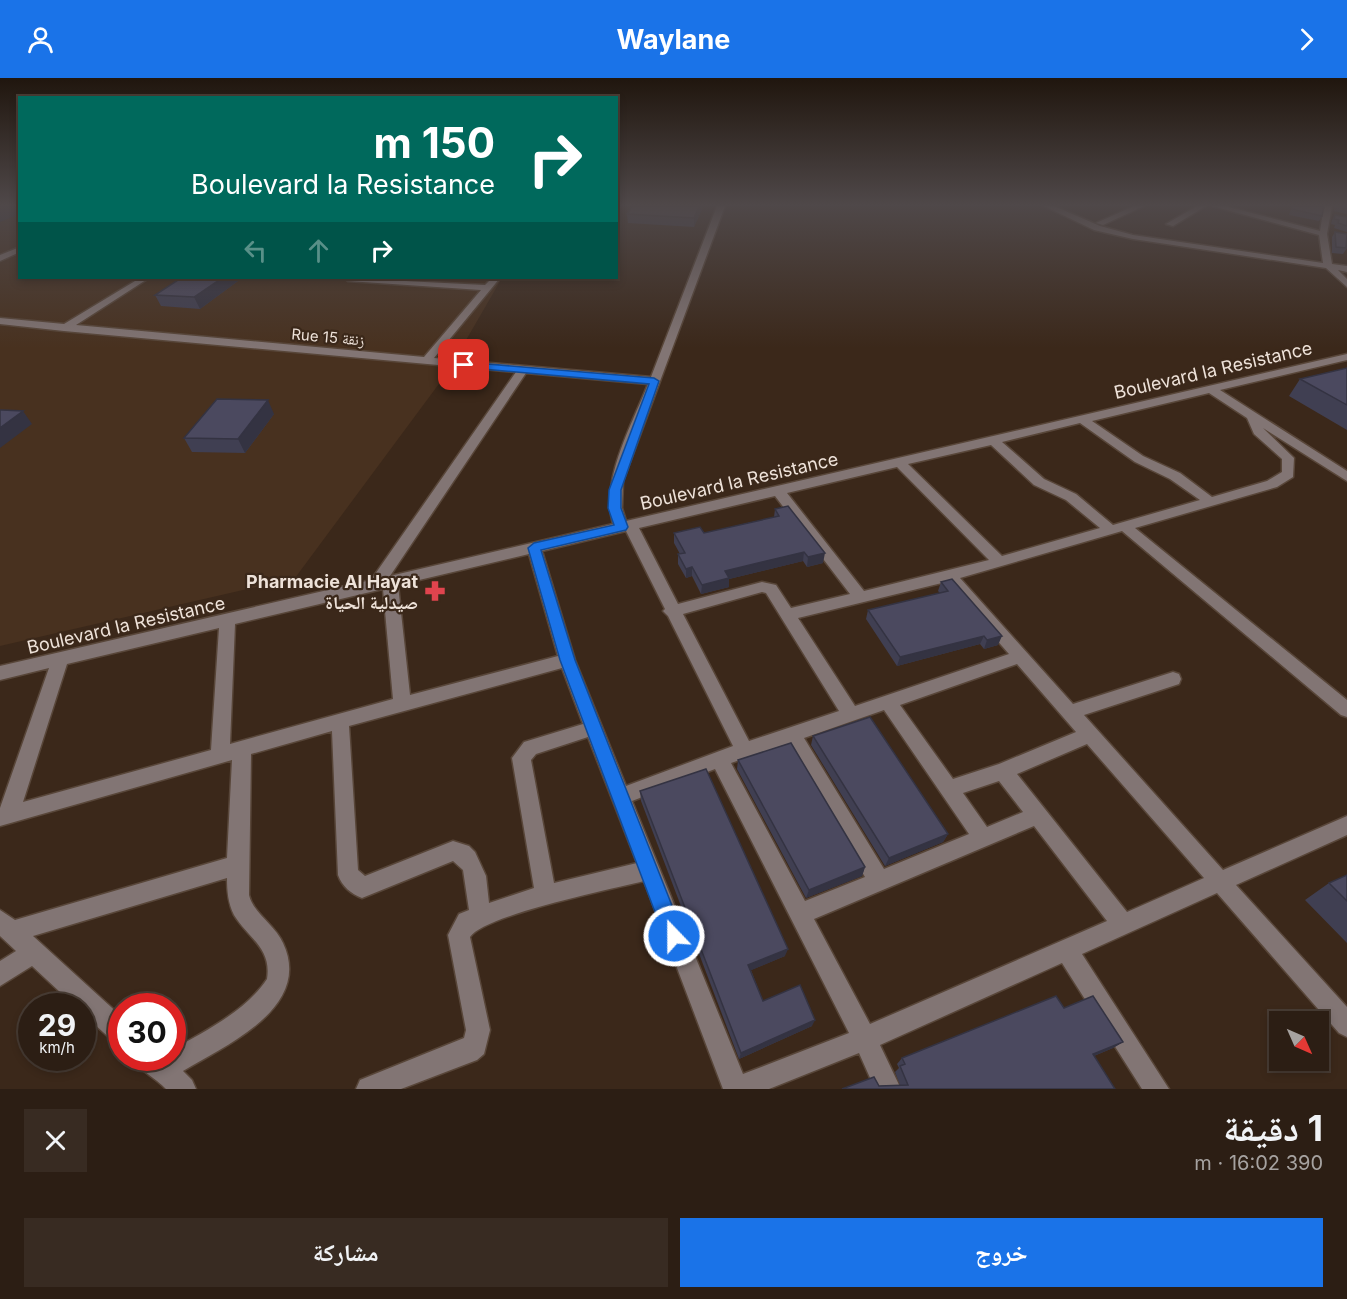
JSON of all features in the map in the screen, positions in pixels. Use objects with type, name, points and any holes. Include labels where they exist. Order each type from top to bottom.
[{"type":"street","points":[[703,253],[615,490],[615,508],[744,750]]},
{"type":"street","points":[[1244,253],[1347,269]]},
{"type":"street","points":[[1328,253],[1328,266],[1347,284]]},
{"type":"street","points":[[64,328],[143,279]]},
{"type":"street","points":[[362,279],[487,288]]},
{"type":"street","points":[[426,362],[495,279]]},
{"type":"street","name":"Rue 15 زنقة","points":[[0,321],[522,371],[654,381]]},
{"type":"street","name":"Boulevard la Resistance","points":[[0,673],[1347,357]]},
{"type":"street","points":[[402,704],[383,583],[522,371]]},
{"type":"street","points":[[1210,389],[1347,477]]},
{"type":"street","points":[[787,615],[949,576],[998,560],[1272,484],[1288,474],[1288,458],[1258,431],[1252,416]]},
{"type":"street","points":[[1082,419],[1139,459],[1176,476],[1211,502]]},
{"type":"street","points":[[993,440],[1039,482],[1071,497],[1116,527],[1347,710]]},
{"type":"street","points":[[899,462],[998,560]]},
{"type":"street","points":[[778,490],[859,596]]},
{"type":"street","points":[[534,548],[567,660],[736,1089],[865,1038],[1067,951],[1347,825]]},
{"type":"street","points":[[949,576],[1218,883],[1347,1025]]},
{"type":"street","points":[[671,611],[767,587],[774,591],[850,713]]},
{"type":"street","points":[[220,755],[227,620]]},
{"type":"street","points":[[620,797],[718,759],[1020,657]]},
{"type":"street","points":[[4,816],[60,659]]},
{"type":"street","points":[[4,816],[340,721],[567,660]]},
{"type":"street","points":[[1069,713],[1173,679]]},
{"type":"street","points":[[887,701],[983,837]]},
{"type":"street","points":[[340,721],[348,876],[362,888],[453,851],[460,852],[471,861],[480,915]]},
{"type":"street","points":[[546,896],[521,758],[530,748],[593,728]]},
{"type":"street","points":[[792,735],[879,881]]},
{"type":"street","points":[[950,789],[1003,771],[1088,735]]},
{"type":"street","points":[[186,1048],[244,1019],[276,986],[280,964],[270,941],[240,909],[237,896],[242,749]]},
{"type":"street","points":[[718,759],[865,1038],[888,1089]]},
{"type":"street","points":[[1003,771],[1036,816],[1124,925]]},
{"type":"street","points":[[800,914],[1036,816]]},
{"type":"street","points":[[7,926],[237,865]]},
{"type":"street","points":[[369,1089],[468,1051],[475,1045],[478,1030],[459,935],[467,922],[480,915],[546,896],[648,870]]},
{"type":"street","points":[[7,926],[108,1021]]},
{"type":"street","points":[[0,975],[35,951]]},
{"type":"street","points":[[1067,951],[1156,1089]]},
{"type":"street","points":[[164,1071],[183,1089]]},
{"type":"shaded area","points":[[0,253],[18,253],[18,279],[501,279],[447,373],[295,578],[0,646]]},
{"type":"building","points":[[179,279],[221,279],[194,297],[155,295]]},
{"type":"building","points":[[1347,368],[1347,405],[1300,379]]},
{"type":"building","points":[[217,399],[268,400],[238,439],[184,438]]},
{"type":"building","points":[[0,410],[2,410],[23,411],[0,428]]},
{"type":"building","points":[[788,506],[825,553],[808,557],[804,552],[725,571],[729,578],[702,585],[692,567],[686,569],[678,554],[685,553],[674,533],[700,527],[704,533],[779,516],[775,509]]},
{"type":"building","points":[[952,579],[1002,636],[987,640],[984,636],[900,657],[868,610],[948,591],[941,582]]},
{"type":"building","points":[[870,717],[948,834],[889,858],[813,736]]},
{"type":"building","points":[[791,743],[865,867],[809,890],[738,760]]},
{"type":"building","points":[[706,769],[788,949],[748,965],[763,1001],[800,985],[815,1020],[741,1053],[640,791]]},
{"type":"building","points":[[1347,875],[1347,901],[1329,883]]},
{"type":"building","points":[[1056,996],[1064,1008],[1093,996],[1123,1042],[1093,1054],[1115,1089],[842,1089],[874,1077],[879,1086],[908,1085],[900,1066],[905,1064],[902,1058]]},
{"type":"place","name":"Pharmacie Al Hayat صيدلية الحياة","points":[[435,591]]},
{"type":"route","points":[[464,365],[654,381],[617,481],[614,499],[621,527],[534,548],[567,660],[674,936]]}]
